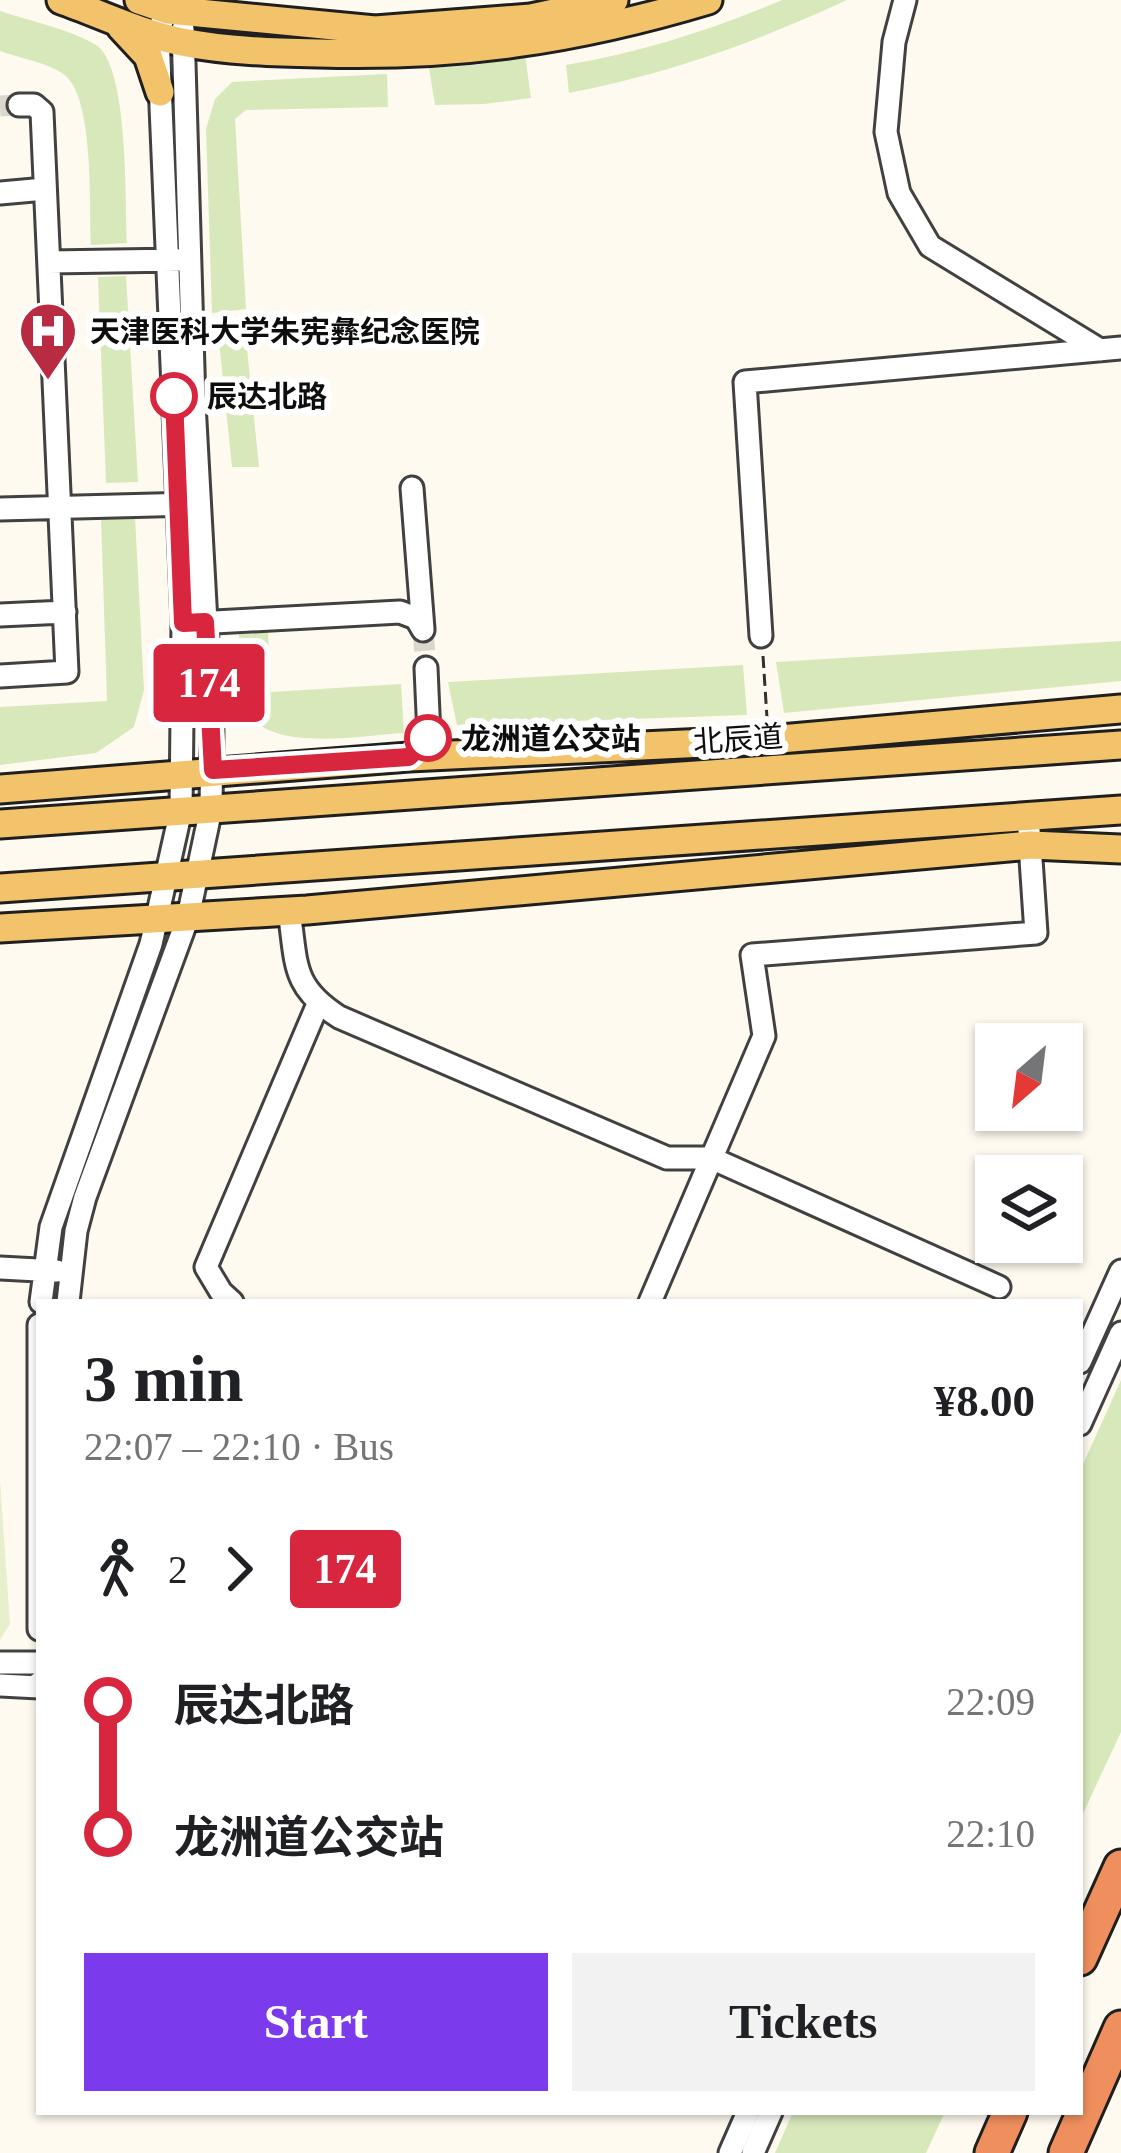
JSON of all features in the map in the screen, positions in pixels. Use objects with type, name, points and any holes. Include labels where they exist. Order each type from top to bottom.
[{"type":"highway","points":[[1083,1951],[1121,1867]]},
{"type":"highway","points":[[1083,2114],[1121,2028]]},
{"type":"highway","points":[[992,2153],[1009,2115]]},
{"type":"highway","points":[[1066,2153],[1083,2115]]},
{"type":"main road","points":[[61,0],[108,17],[375,30],[531,18],[614,0]]},
{"type":"main road","points":[[140,0],[170,22],[266,52],[452,51],[553,40],[627,12],[708,0]]},
{"type":"main road","points":[[108,17],[148,56],[160,92]]},
{"type":"main road","points":[[0,789],[409,757],[769,740],[1121,709]]},
{"type":"main road","name":"北辰道","points":[[0,824],[1121,745]]},
{"type":"main road","points":[[0,928],[289,911],[1029,831],[1121,810]]},
{"type":"main road","points":[[0,888],[200,873],[1029,831],[1121,849]]},
{"type":"street","points":[[905,0],[894,42],[886,132],[899,193],[930,246],[1111,349]]},
{"type":"street","points":[[68,1299],[76,1231],[98,1157],[188,916],[211,809],[199,771],[189,504],[168,260],[160,92],[170,22]]},
{"type":"street","points":[[170,22],[191,259],[189,504]]},
{"type":"street","points":[[0,676],[67,672],[42,112],[34,105],[19,105]]},
{"type":"street","points":[[0,193],[45,190]]},
{"type":"street","points":[[49,262],[191,259]]},
{"type":"street","points":[[761,636],[745,382],[1111,349]]},
{"type":"street","points":[[194,623],[400,613],[416,618],[423,630],[412,488]]},
{"type":"street","points":[[0,509],[189,504]]},
{"type":"street","points":[[0,615],[65,612]]},
{"type":"street","points":[[409,757],[429,736],[426,668]]},
{"type":"street","points":[[41,1299],[43,1270],[63,1187],[158,919],[182,810],[199,771]]},
{"type":"street","points":[[651,1299],[764,1036],[752,955],[1036,933],[1029,831]]},
{"type":"street","points":[[289,911],[301,985],[339,1017],[667,1158],[711,1158],[999,1287]]},
{"type":"street","points":[[228,1299],[206,1267],[319,1004]]},
{"type":"street","points":[[0,1268],[69,1272]]},
{"type":"street","points":[[1083,1355],[1121,1271]]},
{"type":"street","points":[[1083,1417],[1121,1333]]},
{"type":"street","points":[[0,1663],[36,1663]]},
{"type":"street","points":[[0,1685],[36,1685]]},
{"type":"street","points":[[730,2153],[747,2115]]},
{"type":"street","points":[[753,2153],[771,2115]]},
{"type":"path","points":[[761,636],[769,740]]},
{"type":"green space","points":[[782,0],[847,0],[711,55],[569,93],[566,65],[676,39]]},
{"type":"green space","points":[[0,11],[85,39],[107,58],[120,106],[127,243],[91,245],[88,152],[73,85],[62,73],[0,51]]},
{"type":"green space","points":[[525,55],[531,98],[435,105],[429,68]]},
{"type":"green space","points":[[387,74],[388,107],[246,110],[235,119],[246,309],[212,313],[206,129],[215,99],[232,82]]},
{"type":"green space","points":[[126,276],[138,482],[106,483],[98,277]]},
{"type":"green space","points":[[246,339],[259,467],[232,467],[219,341]]},
{"type":"green space","points":[[135,517],[144,690],[134,727],[96,753],[0,765],[0,707],[107,701],[101,518]]},
{"type":"green space","points":[[268,632],[271,692],[401,684],[404,733],[317,739],[274,732],[257,723],[245,709],[240,692],[239,634]]},
{"type":"green space","points":[[1121,641],[1121,681],[784,713],[776,662]]},
{"type":"green space","points":[[743,665],[747,715],[457,725],[448,682]]},
{"type":"green space","points":[[1121,1380],[1121,1732],[1083,1814],[1083,1464]]},
{"type":"green space","points":[[0,1480],[10,1624],[0,1640]]},
{"type":"green space","points":[[792,2115],[944,2115],[926,2153],[775,2153]]},
{"type":"tunnel","points":[[0,106],[19,105]]},
{"type":"tunnel","points":[[423,630],[426,668]]},
{"type":"bus line","name":"174","points":[[174,396],[183,623],[205,622],[213,770],[409,757],[428,738]]},
{"type":"place","name":"天津医科大学朱宪彝纪念医院","points":[[48,382]]},
{"type":"place","name":"辰达北路","points":[[174,396]]},
{"type":"place","name":"龙洲道公交站","points":[[428,738]]}]
